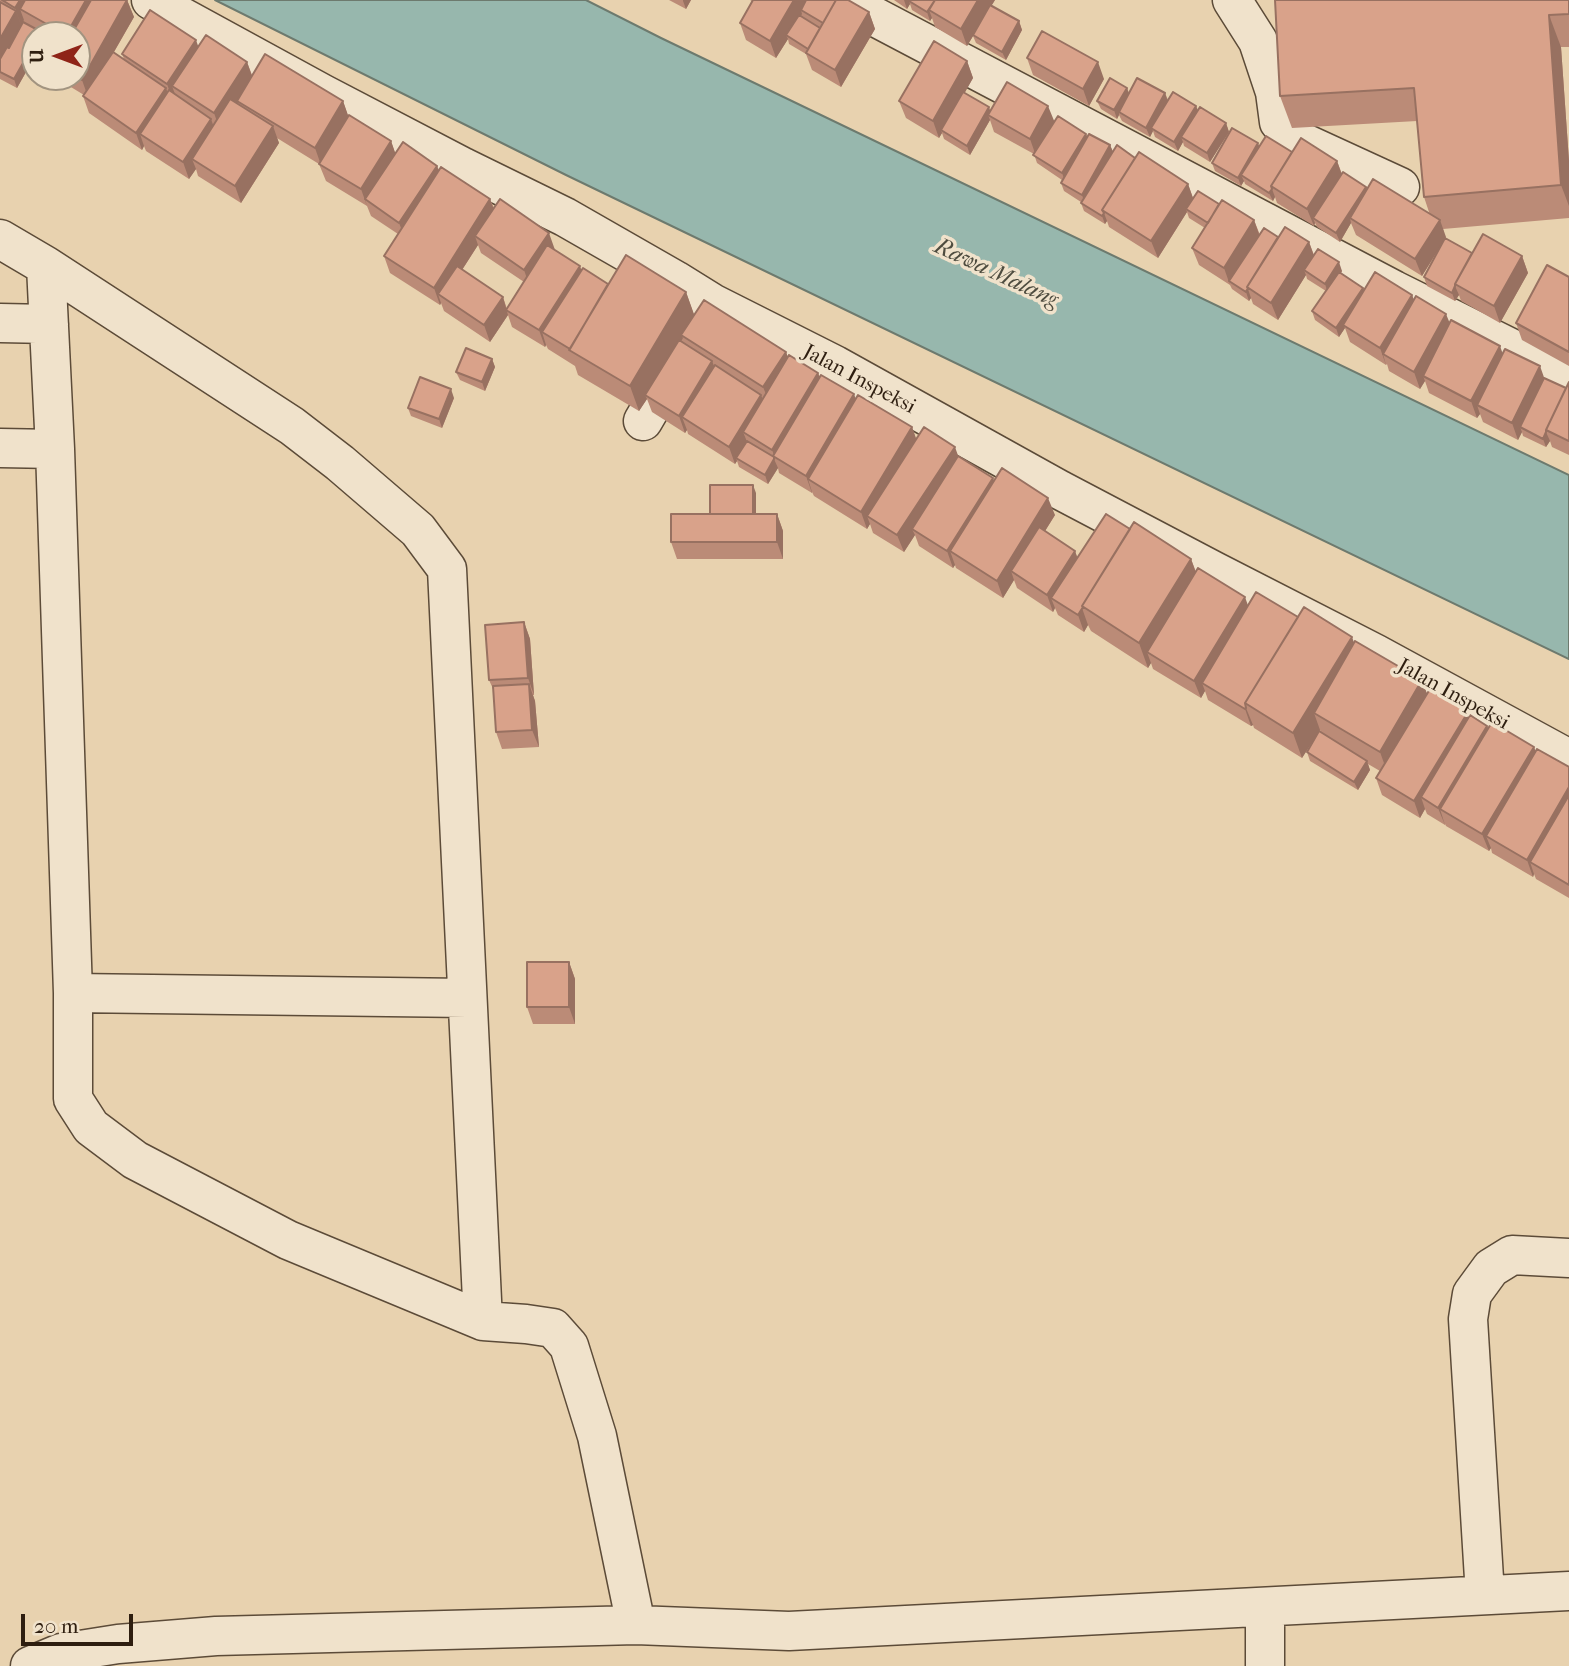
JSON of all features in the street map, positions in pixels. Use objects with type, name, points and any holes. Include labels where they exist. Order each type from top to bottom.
[{"type":"street","name":"Jalan Inspeksi","points":[[151,0],[323,94],[565,217],[674,279],[701,323],[835,365],[1060,490],[1376,654],[1569,759]]},
{"type":"street","points":[[843,0],[1394,290],[1569,377]]},
{"type":"street","points":[[1232,0],[1258,41],[1275,92],[1279,122],[1302,142],[1400,187]]},
{"type":"street","points":[[0,239],[302,433],[418,530],[447,569],[483,1321]]},
{"type":"street","points":[[46,267],[55,449],[73,993],[73,1099],[91,1127],[135,1160],[288,1240],[483,1321],[553,1328],[569,1346],[597,1436],[636,1625]]},
{"type":"street","points":[[0,323],[49,324]]},
{"type":"street","points":[[643,421],[701,323]]},
{"type":"street","points":[[0,448],[55,449]]},
{"type":"street","points":[[73,993],[467,998]]},
{"type":"street","points":[[1485,1595],[1468,1319],[1472,1294],[1491,1268],[1512,1255],[1569,1258]]},
{"type":"street","points":[[30,1666],[61,1653],[118,1644],[216,1636],[636,1625],[789,1631],[1569,1591]]},
{"type":"street","points":[[1265,1608],[1265,1666]]},
{"type":"water","name":"Rawa Malang","points":[[215,0],[586,0],[1569,475],[1569,659],[566,175]]},
{"type":"building","points":[[2,0],[20,0],[15,8]]},
{"type":"building","points":[[25,0],[86,0],[74,21],[41,21],[20,9]]},
{"type":"building","points":[[91,0],[127,0],[91,64],[91,21],[79,21]]},
{"type":"building","points":[[753,0],[794,0],[770,41],[740,23]]},
{"type":"building","points":[[806,0],[836,0],[823,23],[801,10]]},
{"type":"building","points":[[836,0],[848,0],[869,12],[835,70],[806,53]]},
{"type":"building","points":[[910,0],[935,0],[927,12]]},
{"type":"building","points":[[935,0],[978,0],[961,29],[929,10]]},
{"type":"building","points":[[1275,0],[1569,0],[1569,14],[1549,15],[1561,185],[1424,197],[1414,88],[1280,96]]},
{"type":"building","points":[[0,2],[16,11],[0,39]]},
{"type":"building","points":[[990,5],[1019,21],[1002,52],[973,35]]},
{"type":"building","points":[[150,10],[196,40],[167,84],[122,54]]},
{"type":"building","points":[[799,15],[820,28],[808,49],[786,35]]},
{"type":"building","points":[[21,26],[21,67],[14,79],[0,72],[0,59],[7,47],[9,48]]},
{"type":"building","points":[[1042,31],[1098,62],[1083,89],[1027,58]]},
{"type":"building","points":[[206,35],[247,62],[214,113],[172,86]]},
{"type":"building","points":[[934,41],[967,61],[933,121],[899,101]]},
{"type":"building","points":[[113,52],[166,88],[136,133],[83,96],[86,91],[91,91],[91,84]]},
{"type":"building","points":[[265,54],[343,101],[315,148],[237,101]]},
{"type":"building","points":[[1110,78],[1127,88],[1114,110],[1097,101]]},
{"type":"building","points":[[1137,78],[1165,93],[1146,128],[1119,112]]},
{"type":"building","points":[[1007,82],[1048,106],[1030,139],[988,115]]},
{"type":"building","points":[[169,90],[211,119],[183,162],[140,134]]},
{"type":"building","points":[[963,92],[989,107],[967,146],[941,130]]},
{"type":"building","points":[[1173,92],[1196,106],[1174,142],[1151,128]]},
{"type":"building","points":[[230,99],[273,126],[235,186],[192,159]]},
{"type":"building","points":[[1200,107],[1226,123],[1207,153],[1181,137]]},
{"type":"building","points":[[349,115],[391,141],[361,189],[319,164]]},
{"type":"building","points":[[1058,116],[1086,134],[1062,173],[1033,155]]},
{"type":"building","points":[[1232,128],[1258,143],[1238,178],[1212,163]]},
{"type":"building","points":[[1089,134],[1110,145],[1082,195],[1061,183]]},
{"type":"building","points":[[1266,136],[1292,152],[1269,193],[1241,175]]},
{"type":"building","points":[[1301,138],[1337,161],[1307,209],[1271,186]]},
{"type":"building","points":[[403,142],[437,166],[399,223],[365,199]]},
{"type":"building","points":[[1117,145],[1135,158],[1102,210],[1102,216],[1081,203]]},
{"type":"building","points":[[1139,152],[1188,184],[1151,241],[1102,210]]},
{"type":"building","points":[[441,167],[490,199],[434,288],[384,256]]},
{"type":"building","points":[[1343,172],[1366,187],[1336,233],[1313,218]]},
{"type":"building","points":[[1373,179],[1440,220],[1415,259],[1350,218]]},
{"type":"building","points":[[1198,191],[1219,204],[1208,223],[1186,209]]},
{"type":"building","points":[[500,199],[549,233],[524,270],[475,236]]},
{"type":"building","points":[[1222,200],[1254,220],[1224,268],[1192,248]]},
{"type":"building","points":[[1285,227],[1309,242],[1271,303],[1247,287]]},
{"type":"building","points":[[1264,228],[1278,237],[1246,292],[1229,281]]},
{"type":"building","points":[[1483,234],[1522,256],[1494,306],[1455,284]]},
{"type":"building","points":[[1445,238],[1472,253],[1452,293],[1424,277]]},
{"type":"building","points":[[547,245],[580,266],[539,330],[506,310]]},
{"type":"building","points":[[1318,249],[1339,262],[1325,284],[1304,270]]},
{"type":"building","points":[[626,255],[686,292],[630,386],[569,350]]},
{"type":"building","points":[[1547,265],[1569,277],[1569,352],[1516,323]]},
{"type":"building","points":[[457,266],[503,297],[484,325],[438,294]]},
{"type":"building","points":[[583,268],[608,284],[570,349],[542,332]]},
{"type":"building","points":[[1339,272],[1363,288],[1336,328],[1312,311]]},
{"type":"building","points":[[1375,272],[1412,295],[1380,348],[1343,325]]},
{"type":"building","points":[[1416,296],[1446,314],[1414,372],[1383,354]]},
{"type":"building","points":[[704,300],[786,352],[763,387],[681,335]]},
{"type":"building","points":[[1451,320],[1500,346],[1471,401],[1423,376]]},
{"type":"building","points":[[679,340],[712,361],[679,416],[645,395]]},
{"type":"building","points":[[466,348],[492,359],[482,382],[456,372]]},
{"type":"building","points":[[1505,349],[1540,366],[1512,423],[1477,405]]},
{"type":"building","points":[[789,355],[818,373],[772,450],[743,432]]},
{"type":"building","points":[[715,365],[761,395],[729,447],[682,417]]},
{"type":"building","points":[[821,375],[854,394],[806,476],[773,456]]},
{"type":"building","points":[[420,377],[451,389],[439,419],[408,408]]},
{"type":"building","points":[[1544,378],[1566,388],[1543,439],[1520,427]]},
{"type":"building","points":[[1569,382],[1569,441],[1546,430]]},
{"type":"building","points":[[858,395],[912,427],[861,512],[808,479]]},
{"type":"building","points":[[924,427],[955,447],[897,535],[867,516]]},
{"type":"building","points":[[747,441],[774,457],[765,475],[736,458]]},
{"type":"building","points":[[958,456],[993,478],[947,551],[912,529]]},
{"type":"building","points":[[1002,468],[1048,498],[997,581],[950,551]]},
{"type":"building","points":[[710,485],[753,485],[753,514],[710,514]]},
{"type":"building","points":[[671,514],[777,514],[777,542],[671,542]]},
{"type":"building","points":[[1106,514],[1130,529],[1078,615],[1051,598]]},
{"type":"building","points":[[1134,522],[1191,559],[1139,643],[1082,606]]},
{"type":"building","points":[[1039,527],[1075,551],[1047,595],[1011,571]]},
{"type":"building","points":[[1198,568],[1245,597],[1194,681],[1147,652]]},
{"type":"building","points":[[1256,592],[1298,617],[1245,703],[1245,709],[1202,683]]},
{"type":"building","points":[[1304,607],[1352,637],[1293,733],[1245,703]]},
{"type":"building","points":[[524,622],[528,678],[489,680],[485,625]]},
{"type":"building","points":[[1355,641],[1422,680],[1380,752],[1314,713]]},
{"type":"building","points":[[529,684],[532,730],[496,732],[493,686]]},
{"type":"building","points":[[1430,689],[1468,712],[1414,801],[1376,778]]},
{"type":"building","points":[[1470,715],[1487,726],[1438,808],[1421,797]]},
{"type":"building","points":[[1492,722],[1534,747],[1482,834],[1440,809]]},
{"type":"building","points":[[1319,731],[1367,761],[1354,782],[1307,752]]},
{"type":"building","points":[[1537,749],[1569,767],[1569,787],[1527,860],[1486,836]]},
{"type":"building","points":[[1569,795],[1569,885],[1530,862]]},
{"type":"building","points":[[527,962],[569,962],[569,1007],[527,1007]]}]
